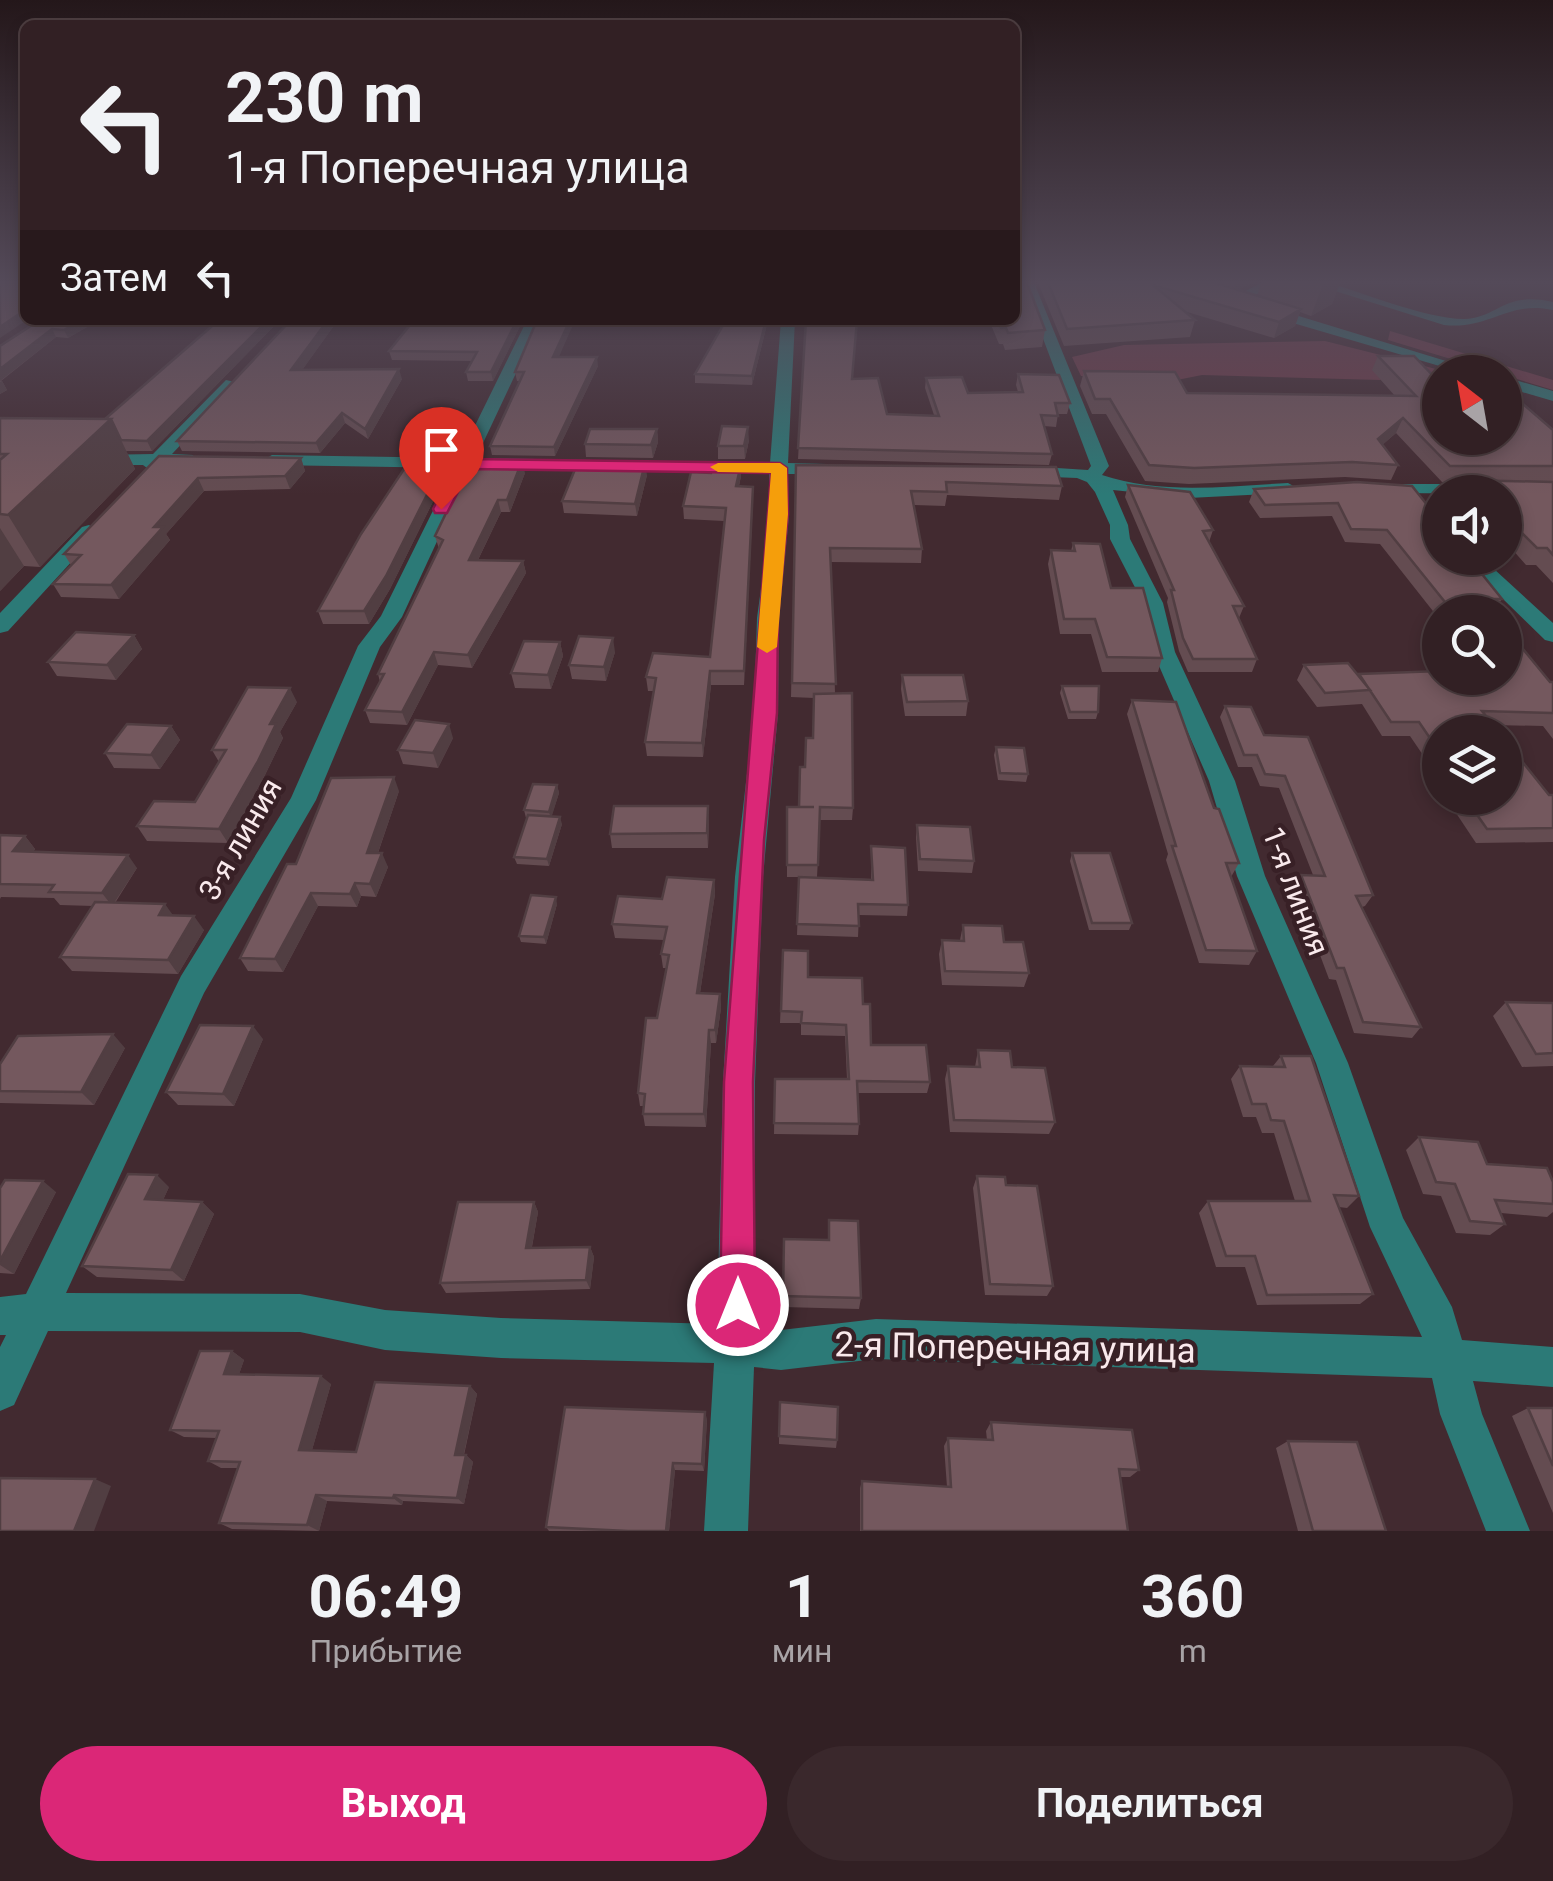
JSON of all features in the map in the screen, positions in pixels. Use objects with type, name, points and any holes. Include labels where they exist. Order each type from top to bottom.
[{"type":"street","name":"3-я линия","points":[[0,1391],[19,1314],[192,984],[302,800],[369,646],[391,616],[519,351]]},
{"type":"street","points":[[726,1531],[738,1305],[738,1082],[751,858],[766,713],[768,618],[780,514],[786,351]]},
{"type":"street","name":"1-я линия","points":[[1055,351],[1100,466],[1092,476],[1104,492],[1119,525],[1120,538],[1152,603],[1164,652],[1222,781],[1250,876],[1332,1063],[1388,1227],[1438,1321],[1461,1414],[1508,1531]]},
{"type":"street","points":[[135,482],[250,363]]},
{"type":"street","points":[[1522,387],[1553,396]]},
{"type":"street","points":[[71,460],[201,459]]},
{"type":"street","points":[[258,460],[854,469]]},
{"type":"street","points":[[1009,471],[1092,476],[1122,488],[1190,492],[1308,487]]},
{"type":"street","points":[[1362,487],[1418,491],[1553,489]]},
{"type":"street","points":[[1418,491],[1422,495]]},
{"type":"street","points":[[0,626],[108,511]]},
{"type":"street","points":[[1489,575],[1553,636]]},
{"type":"street","name":"2-я Поперечная улица","points":[[19,1314],[300,1313],[405,1332],[501,1338],[683,1340],[781,1350],[876,1340],[1553,1367]]},
{"type":"shaded area","points":[[1096,351],[1366,351],[1422,365],[1422,380],[1374,370],[1381,380],[1202,375],[1172,381],[1081,376],[1072,357]]},
{"type":"shaded area","points":[[1426,351],[1458,351],[1470,355]]},
{"type":"shaded area","points":[[1522,371],[1553,380],[1553,390],[1522,381]]},
{"type":"building","points":[[0,351],[23,351],[0,369]]},
{"type":"building","points":[[183,351],[237,351],[147,441],[121,440],[111,419],[105,419]]},
{"type":"building","points":[[261,351],[305,351],[291,370],[399,369],[365,429],[342,413],[316,443],[177,441]]},
{"type":"building","points":[[428,351],[501,351],[491,372],[466,372],[477,352]]},
{"type":"building","points":[[524,351],[556,351],[553,357],[597,357],[554,447],[490,446],[524,372],[515,372]]},
{"type":"building","points":[[708,351],[758,351],[752,376],[695,374]]},
{"type":"building","points":[[804,351],[854,351],[852,379],[878,378],[887,414],[939,416],[926,378],[962,377],[968,393],[1023,392],[1018,374],[1059,375],[1070,403],[1055,403],[1058,416],[1041,415],[1052,454],[798,448]]},
{"type":"building","points":[[1378,356],[1414,356],[1422,364],[1422,437],[1403,418],[1378,439],[1398,465],[1149,465],[1110,399],[1095,399],[1084,371],[1175,372],[1187,393],[1416,396]]},
{"type":"building","points":[[1522,403],[1553,430],[1553,466],[1450,466],[1439,455],[1522,455]]},
{"type":"building","points":[[0,418],[111,419],[8,515],[0,514],[0,460],[7,454],[0,454]]},
{"type":"building","points":[[722,426],[748,427],[744,446],[718,446]]},
{"type":"building","points":[[590,429],[657,429],[651,445],[585,444]]},
{"type":"building","points":[[159,456],[301,458],[285,476],[198,478],[154,527],[163,527],[111,585],[53,584],[81,555],[64,554]]},
{"type":"building","points":[[410,460],[444,461],[386,576],[364,611],[318,611],[361,534]]},
{"type":"building","points":[[471,461],[522,461],[507,500],[498,500],[469,560],[523,561],[468,655],[434,652],[402,712],[365,710],[384,674],[378,674],[443,540],[435,536]]},
{"type":"building","points":[[578,462],[645,463],[635,504],[562,501]]},
{"type":"building","points":[[713,463],[741,464],[736,486],[753,487],[744,671],[710,671],[702,743],[645,742],[656,678],[646,677],[653,653],[710,657],[726,508],[683,506],[691,472],[711,473]]},
{"type":"building","points":[[796,465],[1056,467],[1062,486],[946,482],[947,492],[911,491],[922,549],[830,548],[836,684],[792,683]]},
{"type":"building","points":[[1522,481],[1553,482],[1553,555],[1547,548],[1537,548],[1522,533]]},
{"type":"building","points":[[1357,482],[1412,486],[1422,498],[1422,573],[1387,530],[1351,529],[1338,503],[1265,505],[1254,489]]},
{"type":"building","points":[[1128,485],[1190,492],[1213,530],[1203,531],[1244,606],[1233,606],[1257,659],[1193,659],[1183,638],[1174,590]]},
{"type":"building","points":[[1073,543],[1100,544],[1111,588],[1143,588],[1162,658],[1107,657],[1095,619],[1064,619],[1051,550],[1075,551]]},
{"type":"building","points":[[1423,575],[1483,575],[1499,595],[1439,595]]},
{"type":"building","points":[[76,632],[134,635],[107,665],[48,662]]},
{"type":"building","points":[[579,636],[613,638],[604,667],[569,665]]},
{"type":"building","points":[[524,641],[560,642],[548,675],[511,673]]},
{"type":"building","points":[[1522,648],[1553,682],[1553,713],[1482,711],[1485,715],[1422,715],[1422,726],[1419,722],[1391,722],[1359,674],[1422,672],[1422,695],[1522,695]]},
{"type":"building","points":[[1348,663],[1370,690],[1325,693],[1304,665]]},
{"type":"building","points":[[902,675],[963,675],[968,701],[907,702]]},
{"type":"building","points":[[1062,686],[1099,686],[1098,712],[1070,712]]},
{"type":"building","points":[[248,687],[290,688],[270,724],[276,724],[258,761],[219,829],[137,826],[154,801],[195,802],[226,750],[212,750]]},
{"type":"building","points":[[852,693],[853,808],[820,807],[818,865],[787,865],[787,807],[799,807],[800,767],[805,767],[806,738],[813,738],[814,694]]},
{"type":"building","points":[[1132,700],[1176,702],[1214,808],[1219,809],[1239,863],[1226,863],[1257,951],[1206,950],[1172,846],[1176,846]]},
{"type":"building","points":[[1225,706],[1251,707],[1264,735],[1308,737],[1373,895],[1356,896],[1421,1027],[1363,1022],[1344,968],[1337,968],[1301,875],[1325,876],[1285,776],[1265,774],[1257,755],[1244,755]]},
{"type":"building","points":[[415,720],[449,724],[433,753],[398,750]]},
{"type":"building","points":[[127,724],[171,726],[151,755],[105,753]]},
{"type":"building","points":[[996,747],[1024,748],[1028,774],[1000,773]]},
{"type":"building","points":[[1522,761],[1553,795],[1553,828],[1487,829],[1477,815],[1522,815]]},
{"type":"building","points":[[394,777],[367,853],[382,853],[370,884],[355,883],[350,894],[311,893],[275,959],[240,958],[287,864],[296,864],[331,778]]},
{"type":"building","points":[[533,784],[557,785],[549,812],[524,810]]},
{"type":"building","points":[[614,806],[708,806],[707,833],[610,834]]},
{"type":"building","points":[[528,815],[560,817],[547,859],[514,857]]},
{"type":"building","points":[[917,825],[970,827],[974,861],[920,859]]},
{"type":"building","points":[[0,835],[25,836],[13,851],[128,855],[102,893],[49,892],[54,885],[0,884]]},
{"type":"building","points":[[871,846],[905,848],[908,905],[858,904],[859,926],[797,924],[799,877],[873,880]]},
{"type":"building","points":[[1072,853],[1110,853],[1132,923],[1092,923]]},
{"type":"building","points":[[667,877],[714,880],[697,993],[720,994],[715,1030],[709,1030],[704,1114],[643,1114],[645,1094],[638,1093],[646,1018],[657,1018],[669,955],[661,954],[667,927],[612,924],[618,896],[662,899]]},
{"type":"building","points":[[531,895],[556,897],[544,937],[519,936]]},
{"type":"building","points":[[95,902],[165,904],[159,915],[194,916],[168,960],[60,957]]},
{"type":"building","points":[[963,925],[1002,926],[1004,942],[1023,942],[1029,973],[945,971],[942,940],[964,941]]},
{"type":"building","points":[[783,950],[808,951],[808,977],[862,978],[863,1004],[870,1004],[871,1045],[926,1045],[930,1082],[857,1081],[859,1124],[774,1123],[775,1079],[849,1079],[846,1025],[801,1023],[802,1012],[781,1011]]},
{"type":"building","points":[[1506,1002],[1553,1003],[1553,1053],[1536,1054]]},
{"type":"building","points":[[200,1025],[253,1026],[223,1094],[166,1092]]},
{"type":"building","points":[[113,1034],[81,1092],[0,1091],[0,1064],[18,1036]]},
{"type":"building","points":[[978,1050],[1010,1051],[1012,1067],[1045,1068],[1055,1122],[954,1120],[948,1066],[980,1067]]},
{"type":"building","points":[[1281,1056],[1311,1056],[1359,1196],[1334,1195],[1373,1294],[1267,1295],[1255,1256],[1226,1256],[1208,1201],[1310,1201],[1284,1121],[1271,1120],[1266,1104],[1252,1104],[1240,1066],[1285,1067]]},
{"type":"building","points":[[1419,1137],[1478,1142],[1487,1164],[1547,1168],[1553,1182],[1553,1204],[1495,1200],[1505,1224],[1470,1221],[1455,1184],[1436,1182]]},
{"type":"building","points":[[128,1174],[157,1175],[145,1199],[202,1202],[171,1270],[82,1266]]},
{"type":"building","points":[[977,1176],[1005,1177],[1006,1185],[1037,1186],[1053,1286],[990,1284]]},
{"type":"building","points":[[5,1180],[43,1181],[0,1261],[0,1188]]},
{"type":"building","points":[[458,1202],[534,1202],[526,1248],[590,1247],[586,1280],[440,1283]]},
{"type":"building","points":[[829,1220],[858,1221],[861,1298],[783,1296],[784,1239],[829,1240]]},
{"type":"building","points":[[200,1351],[232,1351],[224,1374],[321,1376],[299,1450],[356,1452],[375,1382],[470,1386],[455,1455],[466,1455],[457,1498],[316,1495],[307,1525],[219,1523],[240,1462],[208,1461],[219,1431],[170,1430]]},
{"type":"building","points":[[780,1402],[838,1407],[837,1440],[779,1436]]},
{"type":"building","points":[[565,1407],[705,1412],[702,1464],[673,1463],[666,1531],[546,1527]]},
{"type":"building","points":[[1528,1408],[1553,1408],[1553,1466]]},
{"type":"building","points":[[991,1422],[1132,1430],[1139,1470],[1119,1469],[1128,1531],[862,1531],[862,1481],[951,1487],[948,1438],[993,1440]]},
{"type":"building","points":[[1288,1441],[1357,1442],[1386,1531],[1313,1531]]},
{"type":"building","points":[[0,1478],[95,1479],[74,1531],[0,1531]]},
{"type":"slow traffic","points":[[718,467],[780,468],[780,514],[767,647]]},
{"type":"route","points":[[441,509],[464,464],[780,468],[780,514],[768,618],[766,713],[752,840],[738,1082],[738,1305]]}]
